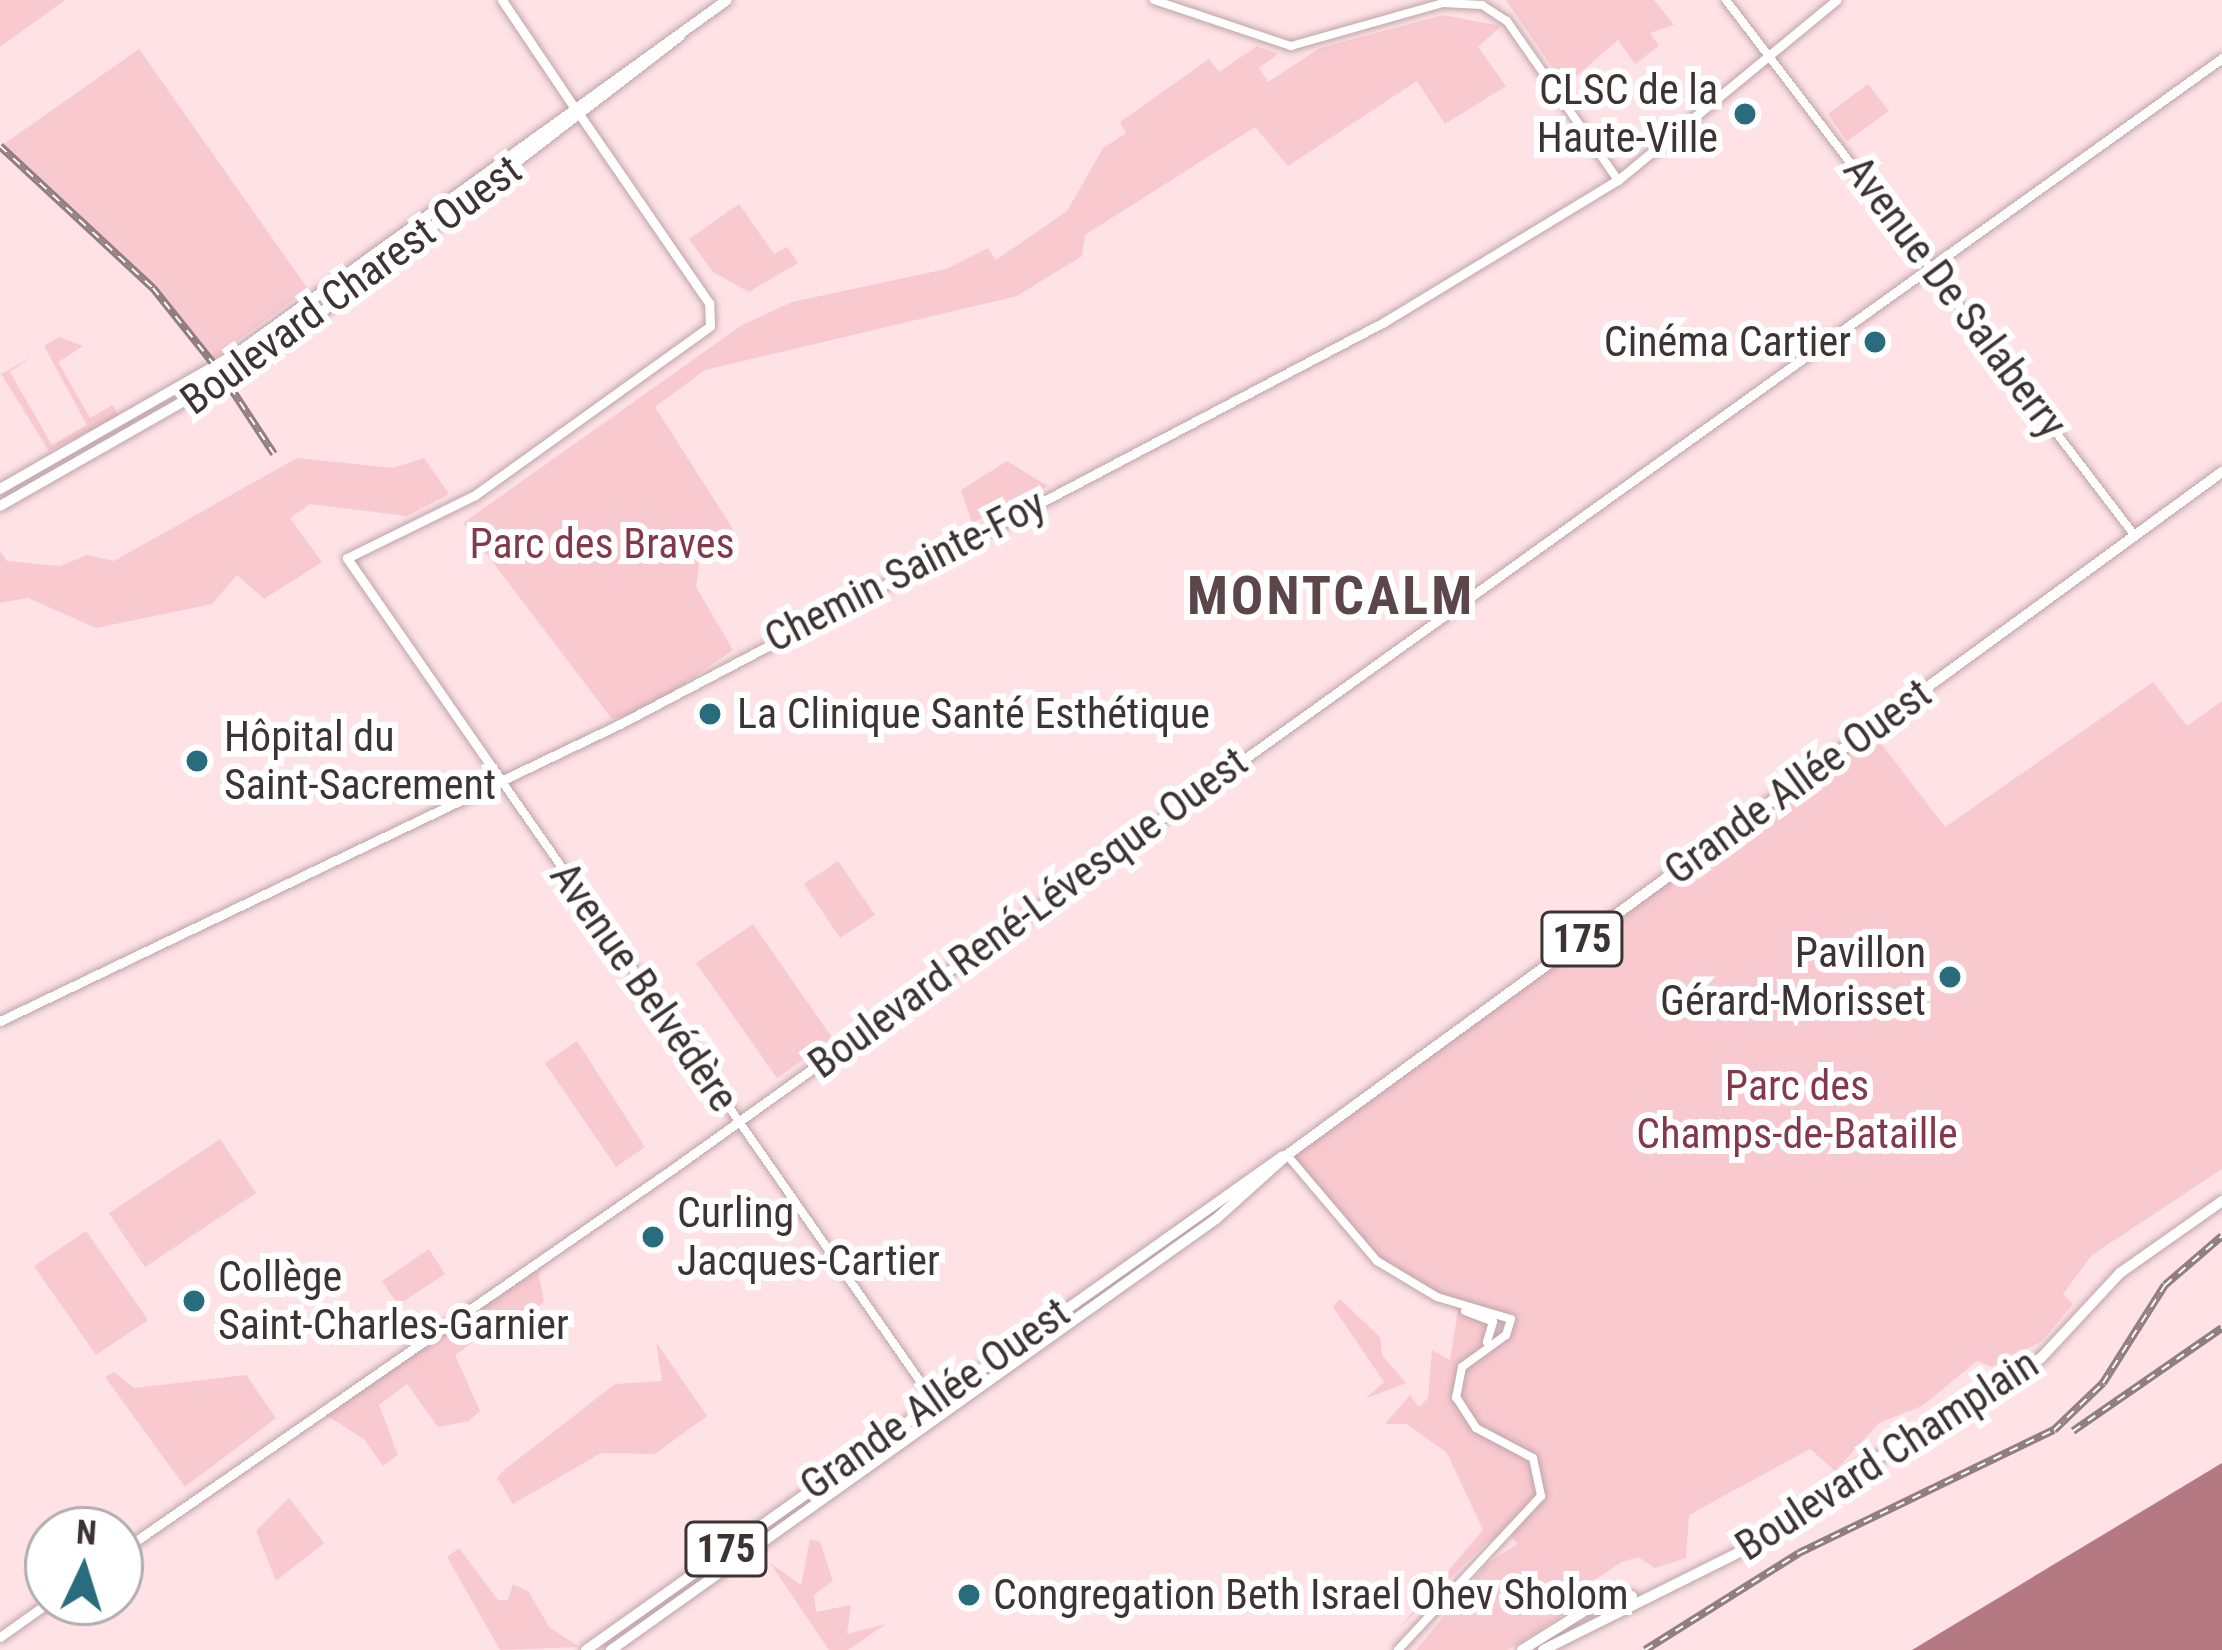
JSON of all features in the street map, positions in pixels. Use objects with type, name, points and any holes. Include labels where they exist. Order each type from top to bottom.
[{"type":"main road","points":[[502,0],[578,112]]},
{"type":"main road","name":"Boulevard Charest Ouest","points":[[0,506],[252,364],[727,0]]},
{"type":"main road","name":"Chemin Sainte-Foy","points":[[0,1022],[500,779],[1364,333],[1618,180],[1775,58],[1836,0]]},
{"type":"main road","name":"Boulevard René-Lévesque Ouest","points":[[144,1535],[737,1122],[1928,262],[2222,58]]},
{"type":"main road","name":"Boulevard Charest Ouest","points":[[0,489],[236,354],[578,112]]},
{"type":"main road","name":"Avenue Belvédère","points":[[500,779],[347,558],[475,495],[713,318],[578,112]]},
{"type":"main road","name":"175","points":[[2135,536],[2222,472]]},
{"type":"main road","name":"Grande Allée Ouest","points":[[606,1647],[934,1401],[1286,1155],[2135,536]]},
{"type":"main road","name":"Grande Allée Ouest","points":[[586,1650],[606,1647],[943,1414],[1216,1219],[1286,1155]]},
{"type":"main road","name":"Boulevard Champlain","points":[[1543,1650],[1647,1592],[1758,1543],[1858,1468],[2026,1368],[2120,1273],[2222,1201]]},
{"type":"main road","name":"Boulevard Champlain","points":[[1522,1650],[1586,1610],[1647,1592]]},
{"type":"street","points":[[1154,0],[1242,34],[1293,46],[1443,3],[1496,12],[1618,180]]},
{"type":"street","name":"Avenue De Salaberry","points":[[1726,0],[1775,58],[2135,536]]},
{"type":"street","name":"Avenue Belvédère","points":[[500,779],[943,1414]]},
{"type":"street","points":[[1286,1155],[1355,1242],[1449,1302],[1492,1322],[1486,1344]]},
{"type":"street","points":[[1398,1650],[1540,1496],[1533,1458],[1476,1428],[1459,1406],[1462,1366],[1486,1344],[1506,1335],[1511,1319],[1449,1302]]},
{"type":"green space","points":[[0,0],[65,0],[0,47]]},
{"type":"green space","points":[[1506,0],[1654,0],[1674,25],[1650,33],[1659,46],[1635,64],[1618,40],[1565,86]]},
{"type":"green space","name":"Parc des Braves","points":[[1443,15],[1501,26],[1478,47],[1506,86],[1445,124],[1417,81],[1288,166],[1255,127],[1085,235],[1082,256],[1017,296],[705,370],[655,407],[733,529],[701,551],[696,587],[733,650],[647,709],[612,719],[463,523],[742,325],[792,302],[946,269],[988,248],[996,260],[1067,211],[1103,148],[1126,133],[1120,122],[1209,59],[1219,72],[1257,46],[1278,54],[1259,68],[1268,82],[1320,48]]},
{"type":"green space","points":[[139,49],[308,289],[211,360],[153,288],[1,146]]},
{"type":"green space","points":[[1868,84],[1889,111],[1847,141],[1828,114]]},
{"type":"green space","points":[[739,204],[774,254],[787,247],[798,263],[749,292],[713,272],[689,239]]},
{"type":"green space","points":[[59,337],[83,346],[58,362],[90,418],[113,405],[119,416],[49,451],[1,374],[30,358],[10,372],[52,445],[87,425],[44,346]]},
{"type":"green space","points":[[297,458],[393,468],[424,458],[449,494],[407,516],[310,504],[290,518],[322,562],[264,599],[237,575],[212,604],[96,628],[28,598],[0,603],[0,551],[7,561],[60,566],[87,555],[114,561]]},
{"type":"green space","points":[[1007,461],[1048,486],[972,523],[961,490]]},
{"type":"green space","name":"Parc des Champs-de-Bataille","points":[[2153,682],[2187,726],[2222,701],[2222,1169],[2092,1255],[2063,1294],[2073,1304],[2042,1341],[1992,1367],[1977,1361],[1922,1406],[1879,1423],[1835,1471],[1810,1449],[1689,1515],[1686,1558],[1655,1568],[1638,1557],[1622,1562],[1587,1585],[1583,1602],[1508,1650],[1416,1650],[1487,1564],[1517,1544],[1508,1530],[1487,1542],[1398,1629],[1483,1530],[1447,1453],[1407,1424],[1385,1424],[1410,1395],[1419,1407],[1428,1398],[1432,1350],[1450,1360],[1458,1310],[1379,1266],[1288,1151],[1870,729],[1945,827]]},
{"type":"green space","points":[[838,861],[875,915],[840,938],[804,884]]},
{"type":"green space","points":[[753,924],[833,1039],[777,1078],[696,963]]},
{"type":"green space","points":[[577,1041],[645,1147],[616,1167],[545,1063]]},
{"type":"green space","points":[[220,1139],[256,1193],[145,1267],[109,1213]]},
{"type":"green space","points":[[86,1231],[148,1320],[96,1355],[34,1266]]},
{"type":"green space","points":[[429,1249],[445,1274],[398,1305],[382,1281]]},
{"type":"green space","points":[[538,1270],[544,1302],[495,1340],[483,1335],[455,1355],[480,1411],[469,1421],[438,1427],[407,1384],[379,1405],[398,1455],[383,1466],[364,1439],[324,1414]]},
{"type":"green space","points":[[1340,1299],[1380,1337],[1382,1355],[1406,1383],[1365,1399],[1384,1382],[1333,1307]]},
{"type":"green space","points":[[656,1342],[707,1416],[655,1454],[601,1453],[513,1504],[497,1478],[504,1470],[615,1384],[662,1381]]},
{"type":"green space","points":[[114,1372],[134,1388],[246,1375],[276,1418],[185,1487],[105,1377]]},
{"type":"green space","points":[[289,1498],[324,1543],[276,1581],[256,1531]]},
{"type":"green space","points":[[810,1539],[820,1542],[833,1581],[814,1595],[816,1612],[851,1605],[847,1634],[886,1624],[848,1650],[829,1650],[770,1563],[801,1585]]},
{"type":"green space","points":[[459,1548],[498,1600],[508,1600],[513,1584],[529,1592],[549,1627],[579,1647],[500,1650],[447,1557]]},
{"type":"shaded area","points":[[2222,1463],[2222,1650],[1912,1650]]},
{"type":"railway","points":[[0,146],[153,288],[212,362]]},
{"type":"railway","points":[[230,387],[274,454]]},
{"type":"railway","points":[[1645,1650],[1799,1553],[2054,1430],[2103,1383],[2165,1285],[2222,1236]]},
{"type":"railway","points":[[2073,1431],[2222,1328]]},
{"type":"place","name":"CLSC de la Haute-Ville","points":[[1745,114]]},
{"type":"place","name":"Cinéma Cartier","points":[[1875,342]]},
{"type":"place","name":"La Clinique Santé Esthétique","points":[[710,714]]},
{"type":"place","name":"Hôpital du Saint-Sacrement","points":[[197,761]]},
{"type":"place","name":"Pavillon Gérard-Morisset","points":[[1950,977]]},
{"type":"place","name":"Curling Jacques-Cartier","points":[[653,1237]]},
{"type":"place","name":"Collège Saint-Charles-Garnier","points":[[194,1301]]},
{"type":"place","name":"Congregation Beth Israel Ohev Sholom","points":[[969,1595]]},
{"type":"district","name":"MONTCALM","points":[[1331,596]]}]
